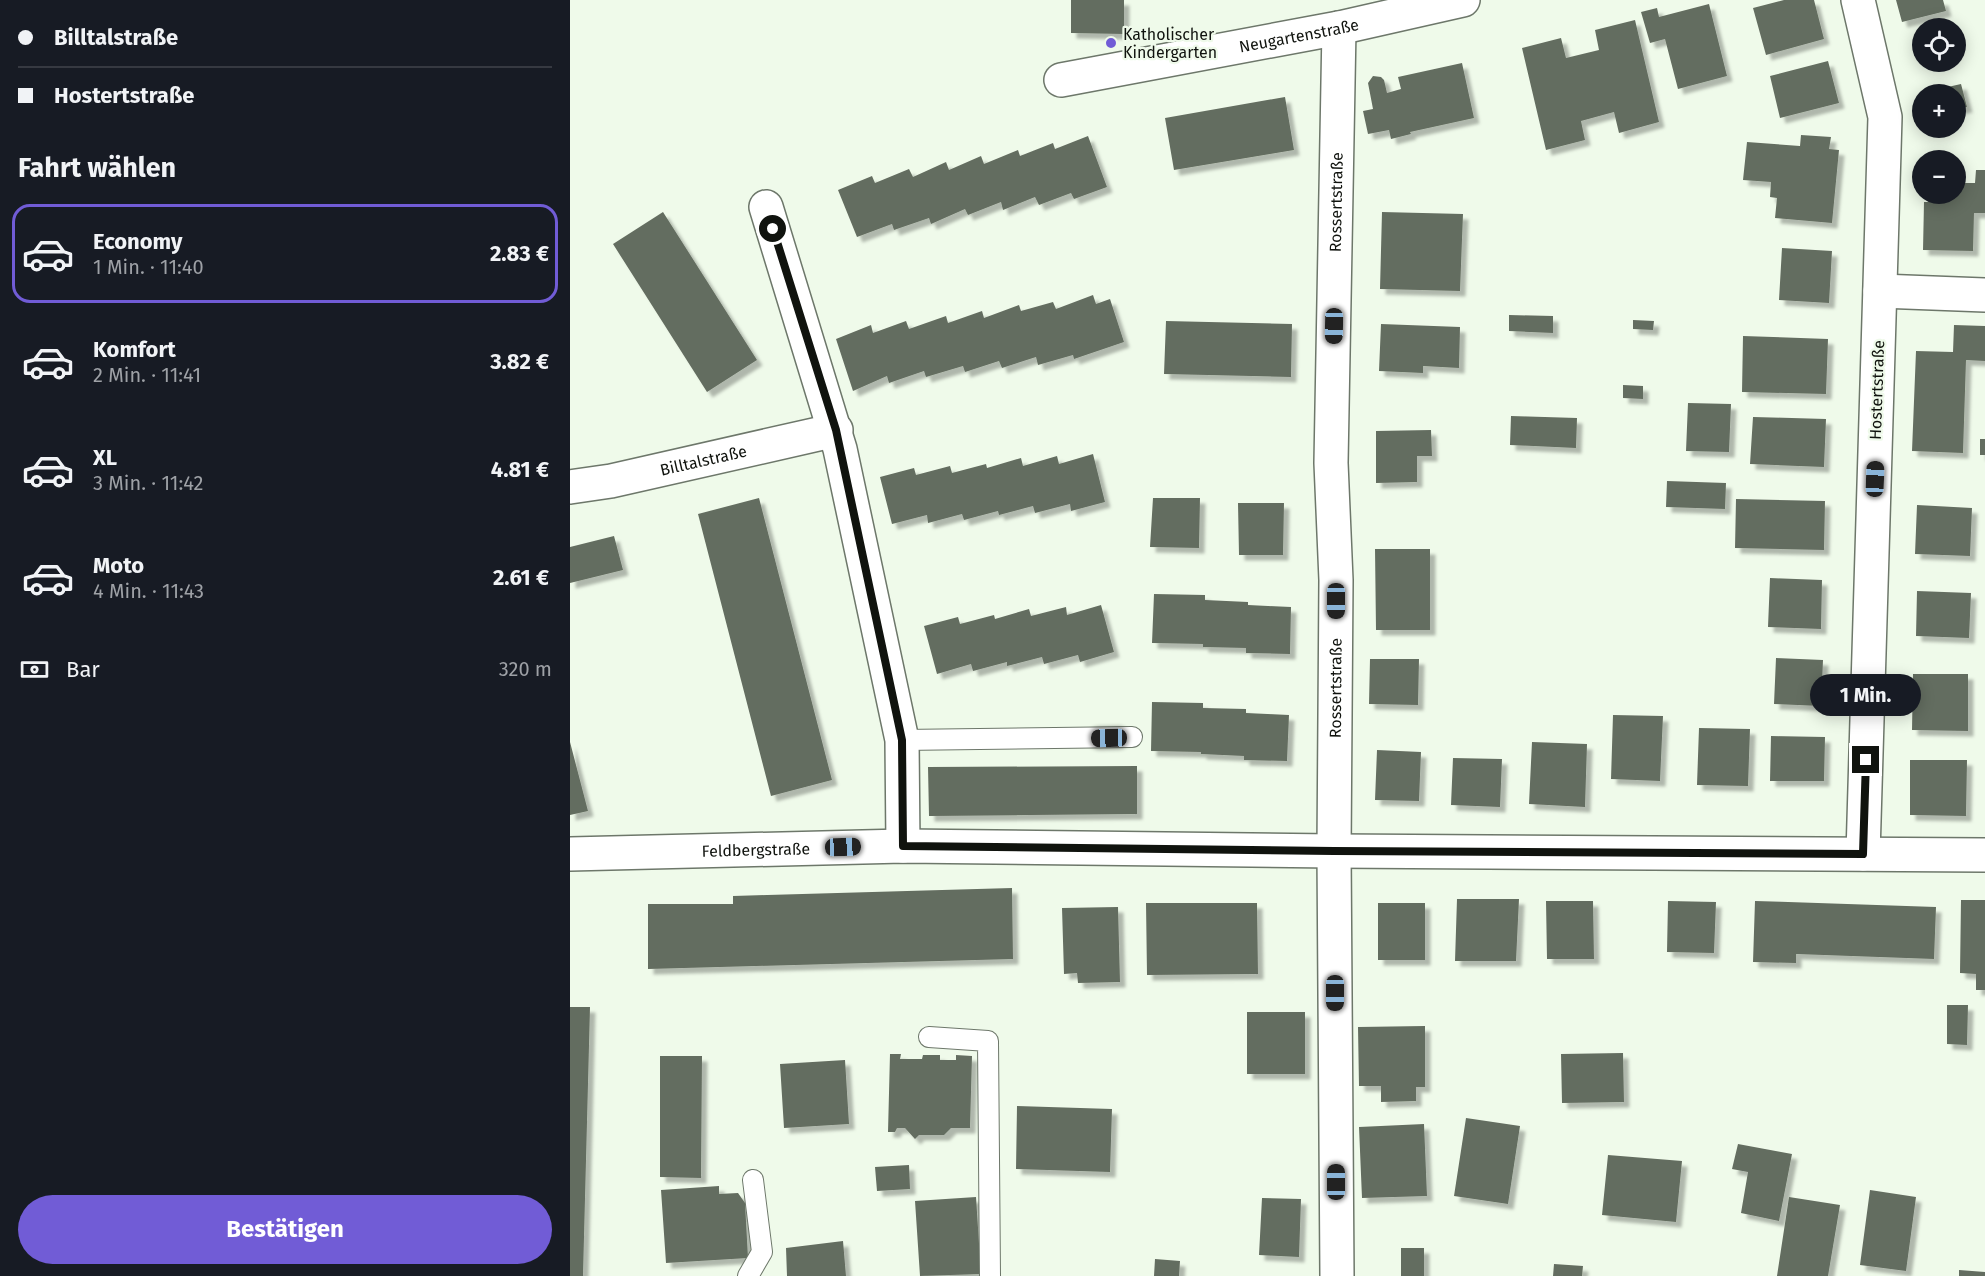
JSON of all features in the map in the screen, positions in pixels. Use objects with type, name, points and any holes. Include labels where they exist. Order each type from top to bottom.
[{"type":"street","name":"Neugartenstraße","points":[[1061,80],[1340,28],[1463,0]]},
{"type":"street","name":"Hostertstraße","points":[[1858,0],[1885,117],[1863,854]]},
{"type":"street","name":"Rossertstraße","points":[[1337,1276],[1334,851],[1336,580],[1331,463],[1340,28]]},
{"type":"street","points":[[766,207],[836,430],[902,740],[903,846]]},
{"type":"street","points":[[1880,291],[1985,295]]},
{"type":"street","name":"Billtalstraße","points":[[570,487],[611,481],[836,430]]},
{"type":"street","name":"Feldbergstraße","points":[[570,854],[903,846],[1985,855]]},
{"type":"lane","points":[[902,740],[1132,738]]},
{"type":"lane","points":[[929,1037],[988,1041],[990,1276]]},
{"type":"lane","points":[[748,1276],[762,1252],[753,1180]]},
{"type":"building","points":[[1071,0],[1124,0],[1124,34],[1071,33]]},
{"type":"building","points":[[1784,0],[1814,0],[1824,39],[1766,55],[1753,8]]},
{"type":"building","points":[[1896,0],[1943,0],[1946,11],[1902,22]]},
{"type":"building","points":[[1709,4],[1727,76],[1678,89],[1665,39],[1650,43],[1641,12],[1657,8],[1659,17]]},
{"type":"building","points":[[1635,20],[1659,122],[1619,133],[1614,112],[1581,121],[1585,140],[1546,150],[1522,48],[1561,38],[1566,58],[1599,50],[1595,30]]},
{"type":"building","points":[[1828,61],[1839,103],[1780,118],[1770,76]]},
{"type":"building","points":[[1462,63],[1474,118],[1410,132],[1411,134],[1391,139],[1389,130],[1368,134],[1363,111],[1373,109],[1368,83],[1373,76],[1384,80],[1387,93],[1401,89],[1398,77]]},
{"type":"building","points":[[1285,97],[1294,150],[1174,170],[1165,118]]},
{"type":"building","points":[[1801,135],[1831,137],[1829,149],[1839,150],[1832,223],[1775,218],[1777,198],[1770,197],[1771,182],[1743,180],[1747,142],[1800,146]]},
{"type":"building","points":[[1088,136],[1107,187],[1074,199],[1071,193],[1039,205],[1035,197],[1003,210],[1001,202],[968,215],[965,209],[931,224],[929,218],[894,230],[892,224],[857,237],[838,190],[872,176],[875,183],[909,169],[913,177],[946,162],[949,170],[981,156],[984,164],[1018,150],[1020,156],[1053,143],[1055,149]]},
{"type":"building","points":[[1976,170],[1985,170],[1985,213],[1974,213],[1973,251],[1923,250],[1924,204],[1966,204],[1966,183],[1975,183]]},
{"type":"building","points":[[663,212],[757,360],[707,392],[613,244]]},
{"type":"building","points":[[1382,212],[1463,214],[1460,291],[1380,289]]},
{"type":"building","points":[[1782,248],[1832,251],[1829,303],[1779,300]]},
{"type":"building","points":[[1093,295],[1096,304],[1110,299],[1124,342],[1074,359],[1073,355],[1038,365],[1036,357],[1002,368],[999,361],[965,372],[963,366],[926,377],[924,371],[889,383],[887,376],[853,391],[836,339],[871,325],[873,333],[906,321],[909,329],[946,316],[948,323],[982,311],[984,318],[1019,305],[1021,311],[1053,302],[1056,309]]},
{"type":"building","points":[[1509,315],[1553,316],[1553,333],[1509,331]]},
{"type":"building","points":[[1633,320],[1654,321],[1653,330],[1633,329]]},
{"type":"building","points":[[1166,321],[1292,324],[1291,377],[1164,374]]},
{"type":"building","points":[[1381,324],[1460,327],[1459,368],[1423,366],[1423,373],[1379,371]]},
{"type":"building","points":[[1954,325],[1985,326],[1985,361],[1966,360],[1963,453],[1912,451],[1916,351],[1953,352]]},
{"type":"building","points":[[1743,336],[1828,339],[1826,394],[1742,392]]},
{"type":"building","points":[[1623,385],[1643,386],[1643,399],[1623,398]]},
{"type":"building","points":[[1688,403],[1731,404],[1729,452],[1686,451]]},
{"type":"building","points":[[1511,416],[1577,418],[1576,448],[1510,445]]},
{"type":"building","points":[[1753,417],[1826,419],[1824,467],[1750,464]]},
{"type":"building","points":[[1431,430],[1432,456],[1417,456],[1417,482],[1376,483],[1376,431]]},
{"type":"building","points":[[1980,439],[1985,439],[1985,455],[1980,455]]},
{"type":"building","points":[[1093,454],[1105,502],[1071,511],[1070,504],[1035,513],[1033,506],[999,515],[998,511],[964,520],[962,514],[928,523],[927,515],[892,524],[880,477],[914,468],[916,475],[950,466],[952,473],[986,464],[987,468],[1021,458],[1023,466],[1057,456],[1059,464]]},
{"type":"building","points":[[1667,481],[1726,483],[1725,509],[1666,507]]},
{"type":"building","points":[[759,498],[832,780],[771,796],[698,514]]},
{"type":"building","points":[[1153,498],[1200,498],[1199,548],[1150,547]]},
{"type":"building","points":[[1736,499],[1825,501],[1824,550],[1735,548]]},
{"type":"building","points":[[1238,503],[1284,503],[1283,555],[1239,555]]},
{"type":"building","points":[[1917,505],[1972,508],[1970,556],[1915,554]]},
{"type":"building","points":[[614,536],[623,570],[570,583],[570,547]]},
{"type":"building","points":[[1375,549],[1430,549],[1430,630],[1376,630]]},
{"type":"building","points":[[1770,578],[1822,580],[1821,629],[1768,627]]},
{"type":"building","points":[[1917,591],[1971,593],[1969,638],[1916,636]]},
{"type":"building","points":[[1154,594],[1205,595],[1205,600],[1291,607],[1290,654],[1246,653],[1246,648],[1203,647],[1203,644],[1152,643]]},
{"type":"building","points":[[1101,605],[1114,652],[1080,662],[1078,655],[1044,664],[1042,657],[1007,666],[1007,662],[973,671],[971,664],[937,674],[924,626],[958,617],[960,624],[994,615],[995,619],[1029,609],[1031,616],[1066,607],[1067,615]]},
{"type":"building","points":[[1776,658],[1823,660],[1821,706],[1774,704]]},
{"type":"building","points":[[1370,659],[1419,659],[1418,705],[1369,704]]},
{"type":"building","points":[[1913,674],[1968,674],[1968,731],[1912,730]]},
{"type":"building","points":[[1152,702],[1203,703],[1203,708],[1246,709],[1246,713],[1289,715],[1287,761],[1244,760],[1244,756],[1201,754],[1201,752],[1151,751]]},
{"type":"building","points":[[1613,715],[1663,716],[1660,781],[1611,779]]},
{"type":"building","points":[[1699,728],[1750,729],[1748,786],[1697,785]]},
{"type":"building","points":[[1771,736],[1825,737],[1824,781],[1770,781]]},
{"type":"building","points":[[570,742],[588,811],[570,815]]},
{"type":"building","points":[[1532,742],[1587,744],[1585,807],[1529,804]]},
{"type":"building","points":[[1377,750],[1421,752],[1419,801],[1375,800]]},
{"type":"building","points":[[1453,758],[1502,759],[1500,807],[1451,805]]},
{"type":"building","points":[[1910,760],[1967,760],[1966,816],[1910,815]]},
{"type":"building","points":[[1137,766],[1137,814],[929,816],[928,767]]},
{"type":"building","points":[[1012,888],[1013,959],[648,969],[648,904],[733,904],[733,896]]},
{"type":"building","points":[[1457,899],[1519,899],[1516,961],[1455,961]]},
{"type":"building","points":[[1961,900],[1985,900],[1985,990],[1976,990],[1976,974],[1960,973]]},
{"type":"building","points":[[1546,901],[1593,901],[1594,959],[1547,959]]},
{"type":"building","points":[[1668,901],[1716,902],[1714,953],[1667,952]]},
{"type":"building","points":[[1755,901],[1936,907],[1934,959],[1796,954],[1796,963],[1753,962]]},
{"type":"building","points":[[1146,903],[1257,903],[1258,974],[1147,975]]},
{"type":"building","points":[[1378,903],[1425,903],[1425,960],[1378,960]]},
{"type":"building","points":[[1118,907],[1120,982],[1078,983],[1077,973],[1064,974],[1062,908]]},
{"type":"building","points":[[1947,1005],[1968,1005],[1967,1045],[1947,1044]]},
{"type":"building","points":[[570,1007],[590,1007],[583,1276],[570,1276]]},
{"type":"building","points":[[1247,1012],[1305,1012],[1305,1074],[1247,1074]]},
{"type":"building","points":[[1425,1026],[1425,1087],[1416,1087],[1416,1101],[1381,1102],[1381,1086],[1359,1086],[1358,1027]]},
{"type":"building","points":[[1623,1053],[1624,1102],[1562,1103],[1561,1054]]},
{"type":"building","points":[[890,1054],[901,1054],[900,1059],[922,1059],[923,1055],[940,1055],[940,1060],[956,1060],[956,1055],[972,1056],[970,1128],[951,1128],[944,1135],[919,1135],[915,1139],[905,1128],[897,1128],[895,1132],[888,1132]]},
{"type":"building","points":[[660,1056],[702,1056],[701,1178],[660,1177]]},
{"type":"building","points":[[845,1060],[849,1124],[784,1128],[780,1064]]},
{"type":"building","points":[[1017,1106],[1112,1109],[1110,1172],[1016,1169]]},
{"type":"building","points":[[1466,1118],[1520,1126],[1508,1204],[1454,1196]]},
{"type":"building","points":[[1424,1124],[1427,1196],[1362,1198],[1359,1127]]},
{"type":"building","points":[[1738,1144],[1792,1154],[1779,1221],[1741,1213],[1748,1172],[1732,1169]]},
{"type":"building","points":[[1608,1155],[1682,1161],[1676,1222],[1602,1215]]},
{"type":"building","points":[[909,1165],[910,1189],[877,1191],[875,1167]]},
{"type":"building","points":[[719,1186],[719,1194],[738,1193],[745,1203],[748,1258],[666,1263],[661,1190]]},
{"type":"building","points":[[1870,1190],[1916,1197],[1906,1271],[1860,1265]]},
{"type":"building","points":[[976,1197],[981,1274],[920,1276],[915,1201]]},
{"type":"building","points":[[1789,1197],[1840,1205],[1828,1276],[1777,1276]]},
{"type":"building","points":[[1262,1198],[1301,1199],[1299,1257],[1259,1255]]},
{"type":"building","points":[[843,1241],[846,1276],[787,1276],[786,1248]]},
{"type":"building","points":[[1401,1248],[1424,1248],[1424,1276],[1401,1276]]},
{"type":"building","points":[[1155,1259],[1180,1261],[1179,1276],[1154,1276]]},
{"type":"building","points":[[1554,1264],[1583,1266],[1582,1276],[1553,1276]]},
{"type":"building","points":[[1959,1270],[1985,1272],[1985,1276],[1959,1276]]},
{"type":"place","name":"Katholischer Kindergarten","points":[[1111,43]]},
{"type":"route","points":[[773,229],[836,430],[902,740],[903,846],[1863,854],[1866,760]]}]
